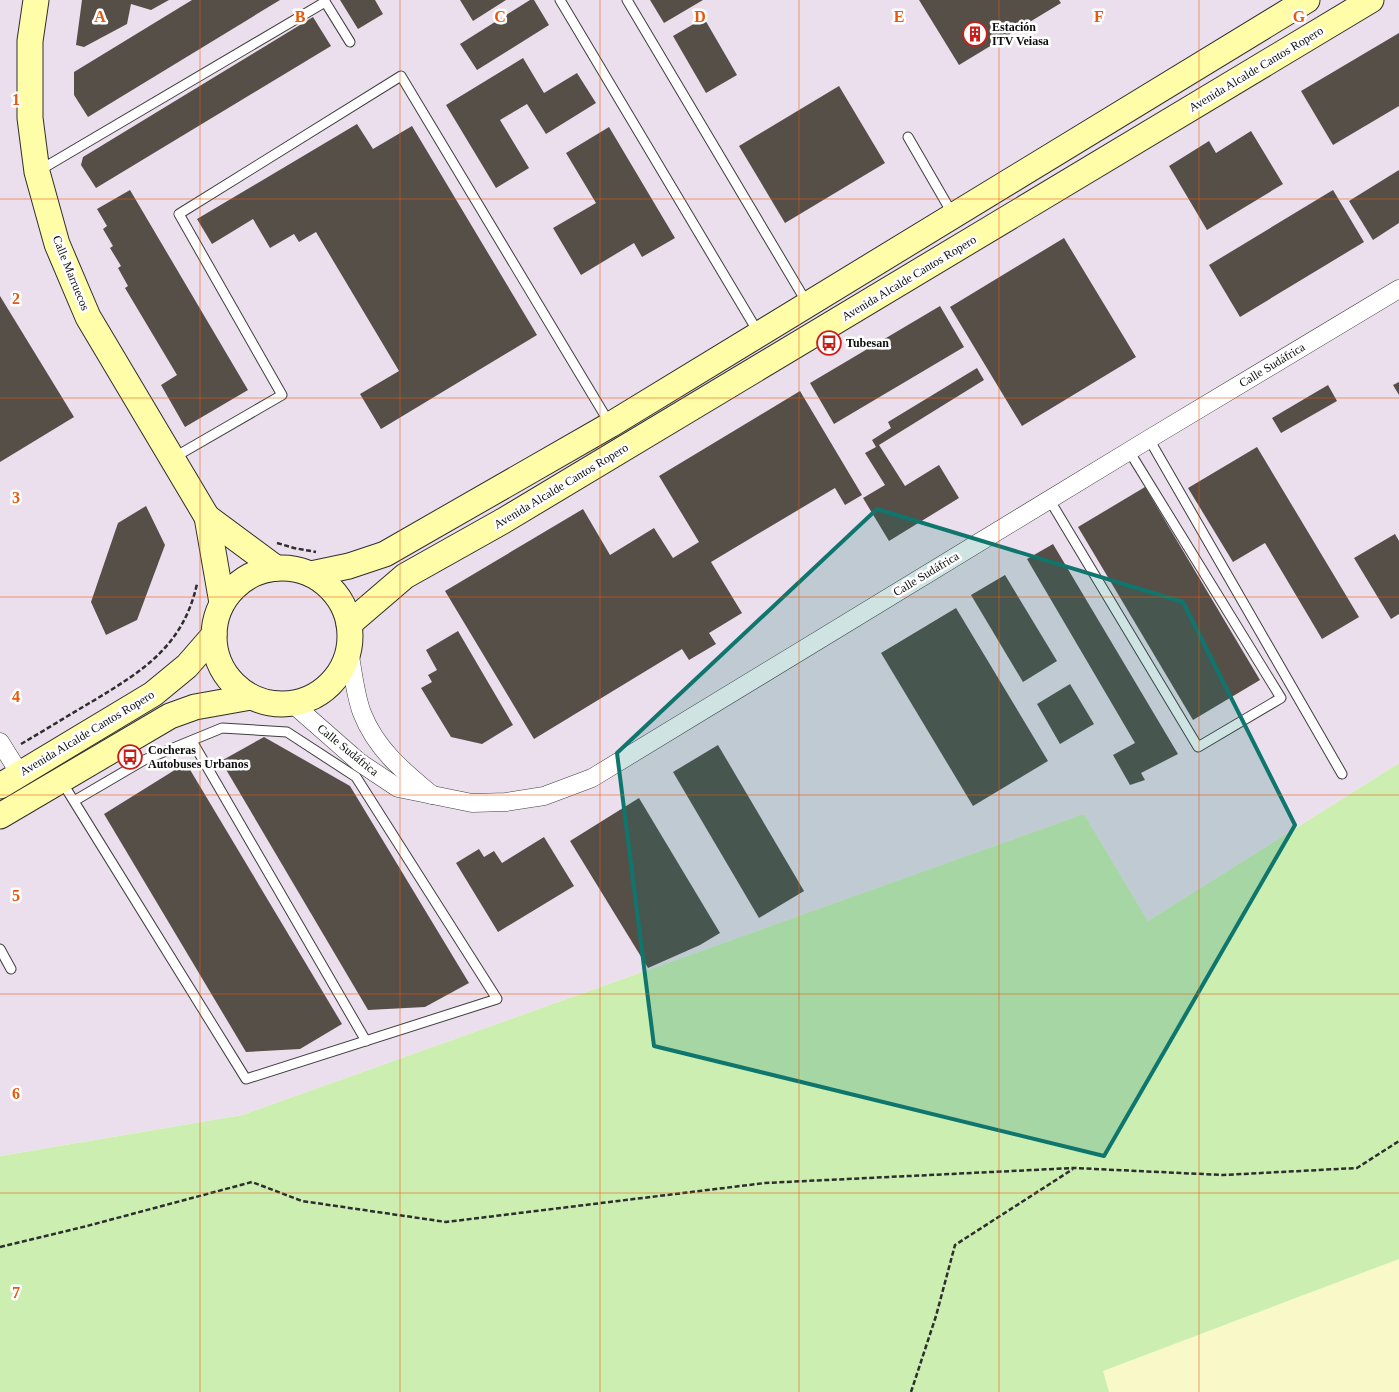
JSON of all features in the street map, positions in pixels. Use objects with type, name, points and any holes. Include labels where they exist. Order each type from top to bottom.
[{"type":"main road","name":"Calle Marruecos","points":[[36,0],[30,42],[30,118],[37,172],[57,244],[88,316],[207,517],[222,603]]},
{"type":"main road","points":[[311,574],[349,566],[385,554],[610,425],[1307,0]]},
{"type":"main road","name":"Avenida Alcalde Cantos Ropero","points":[[349,624],[405,576],[503,521],[1371,0]]},
{"type":"main road","name":"Calle Marruecos","points":[[207,517],[276,568]]},
{"type":"main road","points":[[276,568],[294,569],[311,574],[329,586],[342,604],[349,624],[348,652],[341,670],[329,686],[312,698],[293,704],[272,704],[251,697],[236,686],[224,672],[216,654],[214,635],[216,619],[222,603],[236,586],[254,574],[276,568]]},
{"type":"main road","name":"Avenida Alcalde Cantos Ropero","points":[[10,780],[153,694],[188,666],[214,635]]},
{"type":"main road","points":[[0,816],[170,716],[195,708],[251,697]]},
{"type":"street","name":"Calle Sudáfrica","points":[[293,704],[359,762],[398,788],[472,803],[506,802],[544,796],[592,778],[1148,439],[1399,289]]},
{"type":"street","name":"Calle Sudáfrica","points":[[348,652],[362,712],[377,741],[396,765],[435,796]]},
{"type":"street","points":[[3,747],[10,780]]},
{"type":"lane","points":[[560,0],[759,334]]},
{"type":"lane","points":[[627,0],[808,304]]},
{"type":"lane","points":[[37,172],[324,1],[350,42]]},
{"type":"lane","points":[[173,458],[282,396],[179,214],[401,76],[610,425]]},
{"type":"lane","points":[[908,137],[954,216]]},
{"type":"lane","points":[[1148,439],[1342,774]]},
{"type":"lane","points":[[1050,499],[1198,747],[1281,698],[1129,451]]},
{"type":"lane","points":[[61,780],[246,1079],[497,999],[356,777],[287,732],[222,728],[144,760],[74,801]]},
{"type":"lane","points":[[192,740],[366,1040]]},
{"type":"lane","points":[[0,949],[11,969]]},
{"type":"path","points":[[274,542],[294,548],[322,551]]},
{"type":"path","points":[[3,747],[129,679],[155,660],[169,644],[184,621],[195,595],[198,580]]},
{"type":"path","points":[[0,1247],[252,1182],[302,1201],[446,1222],[766,1183],[1074,1168],[1223,1175],[1356,1168],[1399,1141]]},
{"type":"path","points":[[911,1392],[936,1316],[955,1245],[1074,1168]]},
{"type":"highlighted area","points":[[877,509],[1183,602],[1295,825],[1104,1156],[654,1046],[617,753]]},
{"type":"shaded area","points":[[0,0],[1399,0],[1399,763],[1148,921],[1084,814],[242,1115],[0,1156]]},
{"type":"green space","points":[[1399,763],[1399,1259],[1103,1371],[1109,1392],[0,1392],[0,1156],[242,1115],[1084,814],[1148,921]]},
{"type":"green space","points":[[1399,1259],[1399,1392],[1109,1392],[1102,1371]]},
{"type":"building","points":[[82,0],[169,0],[151,10],[131,4],[127,24],[84,47],[76,45]]},
{"type":"building","points":[[192,0],[280,0],[88,117],[74,95],[74,72]]},
{"type":"building","points":[[340,0],[375,0],[383,14],[358,29]]},
{"type":"building","points":[[460,0],[506,0],[473,21]]},
{"type":"building","points":[[530,0],[534,0],[549,25],[477,70],[460,44]]},
{"type":"building","points":[[650,0],[703,0],[664,23]]},
{"type":"building","name":"Estación ITV Veiasa","points":[[919,0],[1059,0],[1061,3],[959,65]]},
{"type":"building","points":[[313,17],[331,46],[96,188],[81,165],[83,157]]},
{"type":"building","points":[[704,18],[737,75],[706,93],[673,36]]},
{"type":"building","points":[[1399,33],[1399,106],[1333,145],[1301,91]]},
{"type":"building","points":[[523,58],[544,93],[577,73],[596,103],[546,134],[527,104],[500,120],[529,168],[496,188],[446,105]]},
{"type":"building","points":[[839,86],[885,163],[785,223],[739,146]]},
{"type":"building","points":[[357,124],[373,149],[412,126],[537,335],[381,429],[360,394],[399,371],[316,232],[299,242],[294,234],[270,248],[253,219],[212,244],[197,219]]},
{"type":"building","points":[[609,127],[675,238],[642,257],[634,243],[581,275],[553,228],[596,203],[566,153]]},
{"type":"building","points":[[1251,131],[1283,184],[1207,230],[1169,166],[1209,141],[1216,153]]},
{"type":"building","points":[[1399,170],[1399,223],[1373,240],[1349,201]]},
{"type":"building","points":[[130,190],[248,390],[185,427],[161,385],[177,375],[125,288],[128,286],[118,268],[121,266],[110,248],[113,246],[103,229],[107,226],[97,209]]},
{"type":"building","points":[[1333,190],[1364,242],[1240,317],[1209,265]]},
{"type":"building","points":[[1064,238],[1136,357],[1022,426],[950,307]]},
{"type":"building","points":[[0,296],[74,417],[0,462]]},
{"type":"building","points":[[940,306],[964,347],[834,424],[810,383]]},
{"type":"building","points":[[977,368],[984,380],[879,445],[905,486],[939,465],[959,498],[889,541],[863,498],[885,485],[865,453],[876,447],[872,440],[891,428],[888,422]]},
{"type":"building","points":[[1399,382],[1399,395],[1393,385]]},
{"type":"building","points":[[1328,385],[1337,401],[1281,433],[1272,418]]},
{"type":"building","points":[[800,391],[862,495],[845,505],[835,488],[711,562],[742,613],[709,633],[716,644],[689,660],[682,649],[534,739],[445,591],[583,509],[610,555],[654,528],[673,558],[699,542],[659,476]]},
{"type":"building","points":[[1257,447],[1359,617],[1322,639],[1265,543],[1233,562],[1188,488]]},
{"type":"building","points":[[1145,487],[1260,680],[1193,720],[1078,527]]},
{"type":"building","points":[[146,506],[165,545],[137,620],[106,635],[91,602],[118,523]]},
{"type":"building","points":[[1395,534],[1399,541],[1399,614],[1391,619],[1354,558]]},
{"type":"building","points":[[1053,544],[1178,754],[1141,773],[1145,780],[1130,785],[1113,755],[1135,743],[1027,559]]},
{"type":"building","points":[[1005,575],[1057,661],[1023,682],[971,595]]},
{"type":"building","points":[[956,608],[1048,761],[973,806],[881,653]]},
{"type":"building","points":[[458,631],[513,725],[482,744],[451,737],[421,688],[432,682],[428,675],[437,670],[426,650]]},
{"type":"building","points":[[1070,684],[1094,724],[1060,744],[1037,704]]},
{"type":"building","points":[[264,737],[350,786],[469,983],[425,1007],[368,1010],[221,761]]},
{"type":"building","points":[[718,745],[804,891],[759,918],[673,772]]},
{"type":"building","points":[[186,763],[342,1024],[300,1049],[246,1052],[104,814]]},
{"type":"building","points":[[639,798],[720,933],[700,945],[648,968],[570,841]]},
{"type":"building","points":[[544,837],[574,886],[498,932],[456,863],[479,849],[484,857],[494,851],[502,863]]},
{"type":"place","name":"Estación ITV Veiasa","points":[[975,34]]},
{"type":"place","name":"Tubesan","points":[[829,343]]},
{"type":"place","name":"Cocheras Autobuses Urbanos","points":[[130,757]]}]
